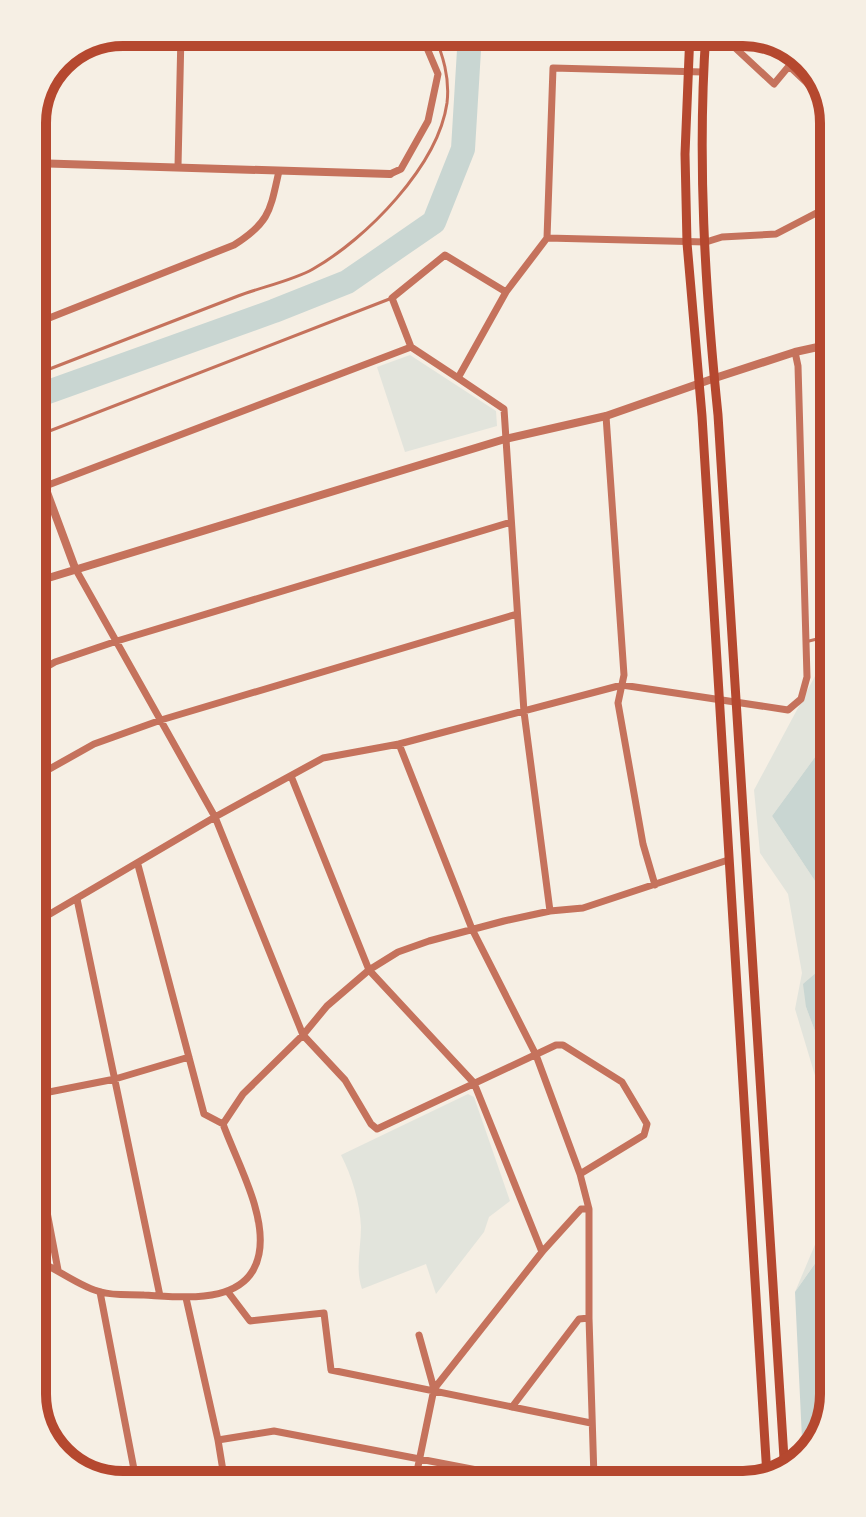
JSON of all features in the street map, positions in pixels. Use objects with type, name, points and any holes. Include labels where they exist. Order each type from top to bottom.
[{"type":"main road","points":[[689,46],[685,154],[687,243],[699,383],[766,1467]]},
{"type":"main road","points":[[705,46],[702,172],[710,346],[715,378],[737,702],[784,1459]]},
{"type":"street","points":[[178,166],[181,46]]},
{"type":"street","points":[[46,163],[390,174],[401,169],[428,121],[438,74],[426,46]]},
{"type":"street","points":[[733,46],[774,84],[789,66],[811,86]]},
{"type":"street","points":[[458,378],[506,292],[547,238],[553,68],[703,72]]},
{"type":"street","points":[[46,319],[234,245],[255,232],[270,213],[279,171]]},
{"type":"street","points":[[547,238],[706,242],[722,237],[776,234],[820,211]]},
{"type":"street","points":[[506,292],[445,255],[392,298],[411,347],[504,409],[524,712],[550,911]]},
{"type":"street","points":[[46,486],[411,347]]},
{"type":"street","points":[[46,578],[505,439],[606,416],[699,383],[820,347]]},
{"type":"street","points":[[46,916],[215,817],[323,758],[399,744],[622,685],[788,710],[801,699],[807,677],[798,366],[795,352]]},
{"type":"street","points":[[606,416],[623,661],[618,703],[643,844],[655,885]]},
{"type":"street","points":[[46,489],[75,568],[215,817],[303,1035],[345,1080],[371,1124],[377,1129],[556,1045],[563,1045],[622,1082],[647,1124],[644,1135],[580,1174]]},
{"type":"street","points":[[46,667],[117,641],[511,522]]},
{"type":"street","points":[[46,771],[94,744],[161,720],[517,614]]},
{"type":"street","points":[[399,744],[472,929],[536,1055],[580,1174],[589,1209],[594,1471]]},
{"type":"street","points":[[291,776],[369,970],[474,1083],[542,1252]]},
{"type":"street","points":[[223,1124],[243,1094],[303,1035],[327,1006],[369,970],[398,952],[472,929],[550,911],[583,908],[728,860]]},
{"type":"street","points":[[46,1265],[100,1292],[186,1298],[228,1292],[249,1278],[259,1253],[258,1223],[245,1174],[223,1124],[204,1114],[138,865]]},
{"type":"street","points":[[77,899],[160,1296]]},
{"type":"street","points":[[46,1093],[115,1079],[189,1057]]},
{"type":"street","points":[[46,1207],[58,1270]]},
{"type":"street","points":[[417,1471],[434,1389],[542,1252],[581,1209],[589,1209]]},
{"type":"street","points":[[100,1292],[134,1471]]},
{"type":"street","points":[[228,1292],[250,1321],[324,1313],[331,1370],[591,1423]]},
{"type":"street","points":[[186,1298],[223,1471]]},
{"type":"street","points":[[512,1407],[579,1319],[589,1318]]},
{"type":"street","points":[[419,1335],[434,1389]]},
{"type":"street","points":[[218,1440],[274,1431],[477,1471]]},
{"type":"lane","points":[[46,370],[269,284],[311,271],[351,243],[397,198],[442,124],[447,102],[446,68],[438,46]]},
{"type":"lane","points":[[46,432],[392,298]]},
{"type":"lane","points":[[805,642],[820,638]]},
{"type":"shaded area","points":[[410,355],[496,411],[497,426],[405,452],[377,367]]},
{"type":"shaded area","points":[[820,667],[820,750],[772,816],[820,888],[820,975],[806,1007],[820,1045],[820,1092],[795,1009],[802,973],[788,894],[760,853],[754,790]]},
{"type":"shaded area","points":[[820,750],[820,888],[772,816]]},
{"type":"shaded area","points":[[820,970],[820,1045],[806,1007],[803,984]]},
{"type":"shaded area","points":[[468,1094],[474,1097],[510,1201],[489,1217],[484,1232],[436,1294],[426,1264],[362,1289],[359,1274],[359,1209],[341,1155]]},
{"type":"shaded area","points":[[820,1233],[820,1256],[795,1292]]},
{"type":"shaded area","points":[[820,1256],[820,1394],[812,1428],[806,1439],[802,1439],[795,1292]]},
{"type":"waterway","points":[[46,393],[347,282],[434,222],[463,149],[468,46]]}]
